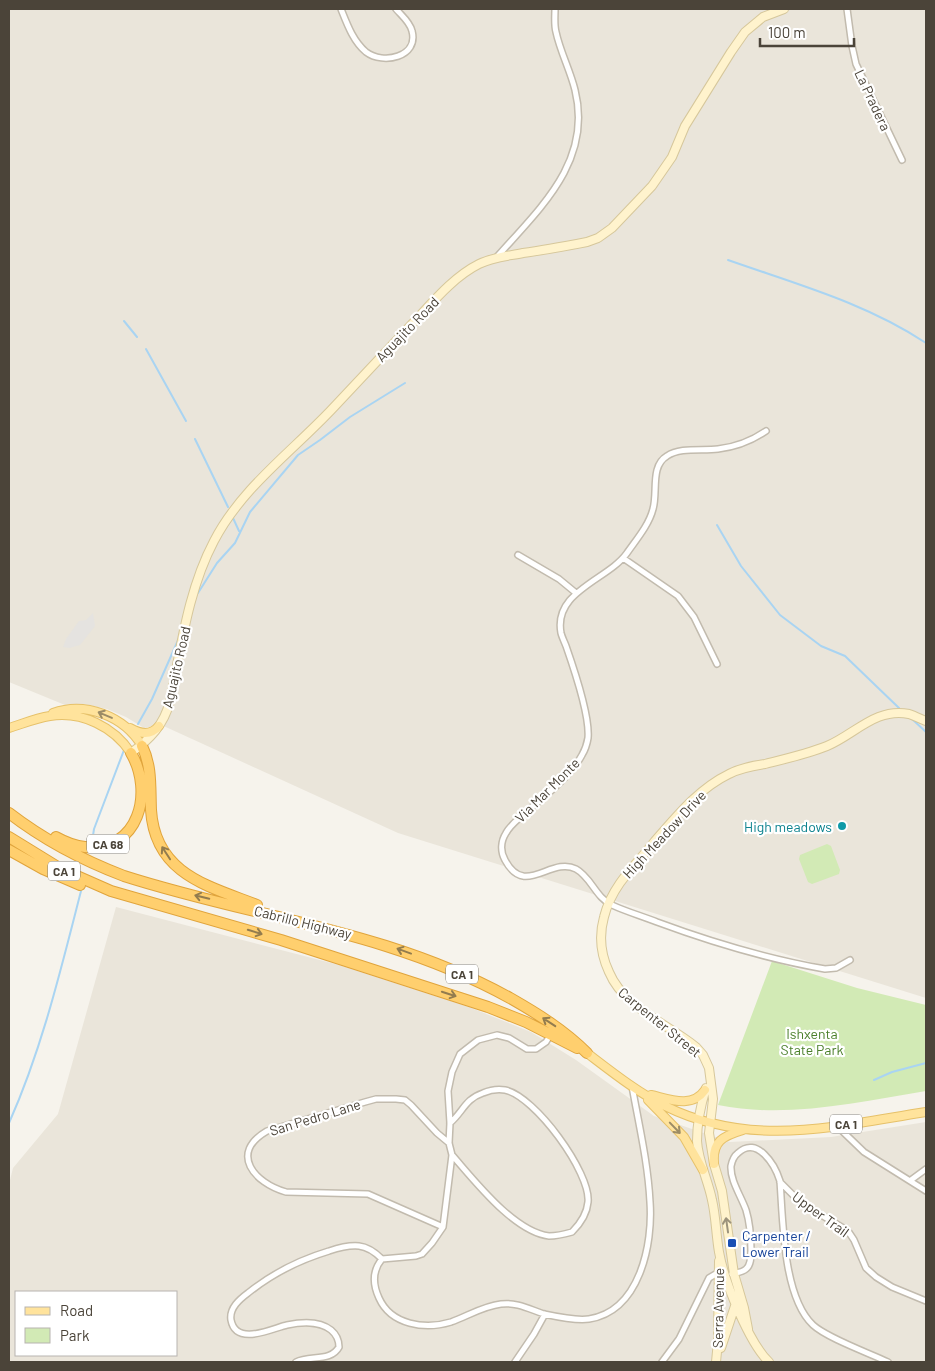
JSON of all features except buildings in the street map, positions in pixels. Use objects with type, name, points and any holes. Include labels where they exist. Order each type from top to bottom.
[{"type":"highway","points":[[142,746],[150,772],[154,828],[160,843],[170,859],[184,873],[198,882],[283,917]]},
{"type":"highway","name":"CA 68","points":[[9,813],[76,846],[93,847],[113,842],[132,826],[141,806],[141,778],[131,753]]},
{"type":"highway","name":"Cabrillo Highway","points":[[9,813],[27,827],[62,848],[112,871],[156,885],[321,927],[391,947],[441,965],[509,998],[551,1023],[573,1039],[587,1053]]},
{"type":"highway","name":"Cabrillo Highway","points":[[9,837],[61,869],[124,896],[238,927],[320,952],[494,1009],[526,1022],[587,1053]]},
{"type":"highway","points":[[9,850],[71,882],[124,896]]},
{"type":"main road","name":"CA 68","points":[[9,728],[64,710],[86,709],[101,713],[121,723],[132,732],[142,746]]},
{"type":"main road","name":"CA 68","points":[[44,717],[70,716],[98,723],[117,736],[131,753]]},
{"type":"main road","points":[[121,723],[143,734],[152,732],[160,726]]},
{"type":"main road","name":"Cabrillo Highway","points":[[587,1053],[642,1093],[670,1109],[710,1123],[745,1130],[792,1131],[926,1112]]},
{"type":"main road","points":[[642,1093],[686,1102],[699,1098],[705,1090]]},
{"type":"main road","points":[[642,1093],[684,1137],[704,1170]]},
{"type":"main road","points":[[714,1164],[714,1150],[718,1142],[730,1135],[745,1130]]},
{"type":"street","points":[[341,9],[356,42],[373,56],[386,59],[399,56],[405,52],[412,42],[409,23],[396,9]]},
{"type":"street","points":[[496,258],[562,179],[569,165],[575,145],[579,124],[578,107],[575,90],[555,30],[555,9]]},
{"type":"street","name":"Aguajito Road","points":[[131,753],[142,746],[160,726],[170,702],[193,595],[213,543],[227,517],[259,480],[312,430],[452,282],[480,263],[496,258],[587,242],[612,228],[652,186],[672,157],[685,126],[745,32],[763,17],[784,9]]},
{"type":"street","name":"La Pradera","points":[[846,9],[856,64],[902,160]]},
{"type":"street","name":"Via Mar Monte","points":[[766,431],[746,443],[736,446],[668,454],[657,468],[656,497],[650,518],[623,558],[576,593],[565,610],[560,625],[562,638],[580,693],[587,726],[587,744],[574,767],[506,832],[502,852],[511,868],[520,875],[526,876],[542,873],[559,866],[575,868],[609,904],[694,935],[808,966],[831,969],[850,960]]},
{"type":"street","points":[[518,555],[559,579],[576,593]]},
{"type":"street","points":[[623,558],[678,596],[694,617],[717,664]]},
{"type":"street","name":"High Meadow Drive","points":[[609,904],[624,877],[668,827],[699,794],[720,778],[740,769],[782,760],[825,747],[840,740],[870,720],[888,714],[909,714],[926,721]]},
{"type":"street","name":"Carpenter Street","points":[[609,904],[602,926],[601,941],[609,974],[619,990],[636,1005],[700,1051],[709,1068],[712,1103],[709,1133],[714,1164],[722,1191],[726,1274],[736,1304],[748,1330],[756,1345],[769,1362]]},
{"type":"street","points":[[450,1123],[458,1116],[465,1104],[483,1093],[505,1090],[526,1100],[542,1115],[565,1145],[588,1194],[587,1209],[578,1226],[572,1232],[550,1236],[537,1233],[518,1223],[490,1198],[452,1155],[448,1143],[450,1123],[448,1091],[452,1072],[460,1054],[467,1047],[484,1037],[497,1036],[509,1038],[527,1049],[534,1050],[543,1045],[551,1034]]},
{"type":"street","points":[[704,1170],[698,1142],[705,1090],[710,1082]]},
{"type":"street","points":[[382,1259],[374,1275],[377,1294],[388,1311],[403,1321],[418,1324],[442,1324],[486,1307],[507,1303],[520,1305],[545,1314],[580,1320],[596,1318],[618,1306],[626,1298],[638,1277],[649,1233],[650,1202],[646,1162],[632,1086]]},
{"type":"street","name":"San Pedro Lane","points":[[444,1227],[368,1194],[286,1192],[276,1189],[260,1180],[252,1170],[247,1153],[256,1140],[267,1131],[383,1098],[405,1100],[448,1143]]},
{"type":"street","points":[[837,1126],[864,1152],[926,1191]]},
{"type":"street","points":[[662,1362],[679,1339],[709,1278],[745,1270],[749,1266],[751,1246],[748,1219],[732,1173],[732,1162],[736,1155],[744,1148],[755,1148],[768,1158],[777,1172],[780,1181],[786,1253],[792,1285],[800,1309],[818,1329],[888,1362]]},
{"type":"street","points":[[296,1362],[335,1353],[339,1347],[336,1335],[329,1328],[315,1323],[292,1324],[258,1334],[245,1334],[236,1329],[231,1321],[231,1313],[235,1304],[280,1270],[319,1254],[357,1246],[368,1249],[382,1259],[422,1254],[444,1227],[452,1155]]},
{"type":"street","points":[[911,1180],[926,1169]]},
{"type":"street","name":"Serra Avenue","points":[[704,1170],[713,1205],[719,1254],[726,1274],[719,1284],[716,1362]]},
{"type":"street","name":"Upper Trail","points":[[780,1181],[800,1202],[848,1231],[866,1268],[876,1277],[892,1287],[926,1301]]},
{"type":"street","name":"Carpenter Street","points":[[726,1274],[738,1291],[744,1308],[748,1330]]},
{"type":"street","points":[[705,1286],[719,1284]]},
{"type":"street","name":"Carpenter Street","points":[[736,1304],[738,1291]]},
{"type":"street","name":"Serra Avenue","points":[[716,1362],[736,1304]]},
{"type":"street","points":[[515,1362],[545,1314]]},
{"type":"shaded area","points":[[9,9],[926,9],[926,998],[398,833],[157,723],[144,728],[126,717],[107,709],[84,704],[65,705],[9,682]]},
{"type":"shaded area","points":[[93,613],[95,626],[80,645],[69,648],[63,647],[66,639],[79,621],[86,620]]},
{"type":"shaded area","points":[[116,907],[339,965],[469,1007],[531,1032],[576,1060],[654,1116],[730,1142],[831,1137],[926,1122],[926,1362],[9,1362],[9,1184],[13,1168],[58,1114]]},
{"type":"green space","points":[[827,844],[831,846],[840,870],[839,874],[812,884],[808,882],[799,859],[800,855]]},
{"type":"green space","name":"Ishxenta State Park","points":[[772,961],[857,988],[926,1005],[926,1091],[848,1104],[796,1110],[744,1109],[718,1105]]},
{"type":"waterway","points":[[728,260],[855,305],[926,343]]},
{"type":"waterway","points":[[124,321],[137,337]]},
{"type":"waterway","points":[[146,349],[186,421]]},
{"type":"waterway","points":[[198,593],[217,563],[235,543],[250,512],[298,455],[350,417],[405,383]]},
{"type":"waterway","points":[[195,439],[228,507]]},
{"type":"waterway","points":[[233,518],[239,531]]},
{"type":"waterway","points":[[717,525],[741,566],[780,615],[821,646],[845,656],[899,708]]},
{"type":"waterway","points":[[138,724],[152,699],[179,638]]},
{"type":"waterway","points":[[912,719],[926,732]]},
{"type":"waterway","points":[[92,842],[94,829],[124,750]]},
{"type":"waterway","points":[[9,1123],[41,1038],[81,891]]},
{"type":"waterway","points":[[874,1080],[892,1072],[926,1063]]},
{"type":"place","name":"High meadows","points":[[842,826]]},
{"type":"place","name":"Carpenter / Lower Trail","points":[[732,1243]]}]
